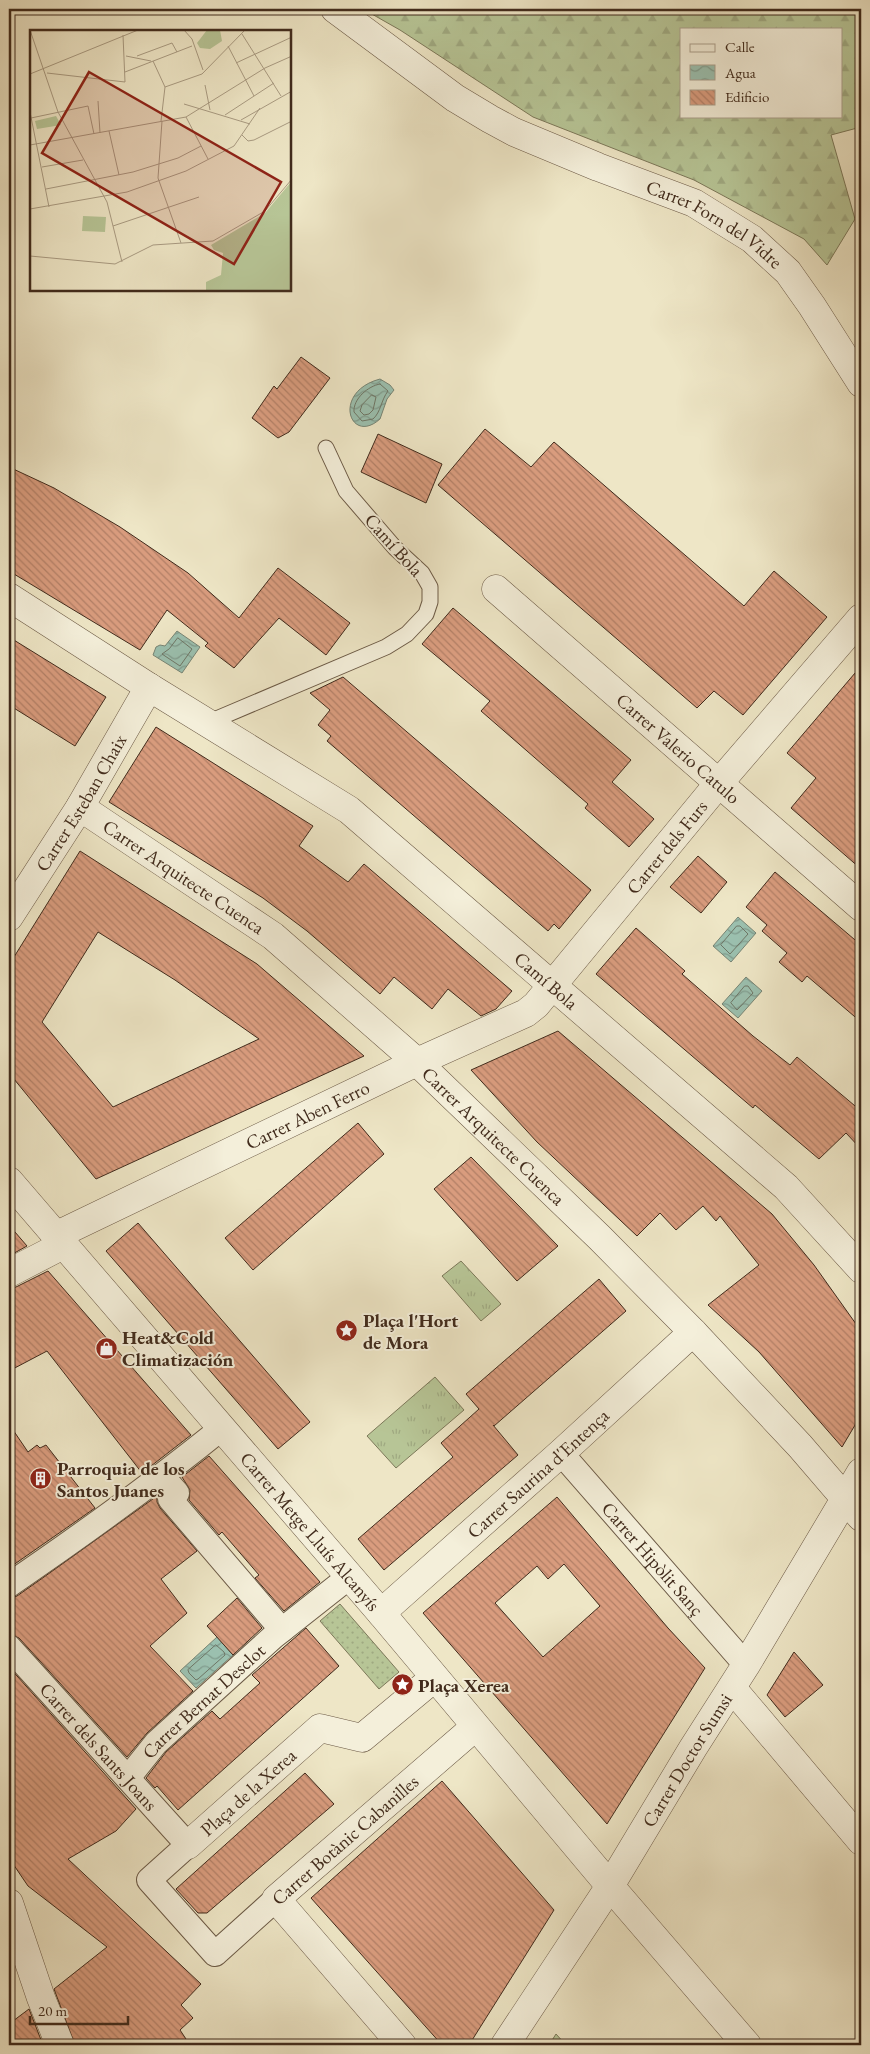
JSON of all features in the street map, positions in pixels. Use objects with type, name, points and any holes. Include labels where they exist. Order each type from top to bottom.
[{"type":"street","name":"Carrer Forn del Vidre","points":[[334,9],[455,98],[514,132],[598,167],[694,203],[752,239],[788,272],[861,382]]},
{"type":"street","name":"Carrer Valerio Catulo","points":[[496,589],[861,907]]},
{"type":"street","name":"Camí Bola","points":[[9,597],[208,724],[349,810],[786,1187],[861,1269]]},
{"type":"street","name":"Carrer dels Furs","points":[[552,986],[719,783],[861,618]]},
{"type":"street","name":"Carrer Esteban Chaix","points":[[9,917],[80,807],[149,687]]},
{"type":"street","name":"Carrer Arquitecte Cuenca","points":[[80,807],[273,936],[417,1062],[593,1232],[693,1332],[800,1446],[853,1507]]},
{"type":"street","name":"Carrer Aben Ferro","points":[[9,1273],[59,1241],[417,1062],[526,1013],[536,1005],[552,986]]},
{"type":"street","name":"Carrer Metge Lluís Alcanyís","points":[[9,1181],[381,1614],[610,1886],[747,2045]]},
{"type":"street","name":"Carrer Saurina d'Entença","points":[[381,1614],[693,1332]]},
{"type":"street","points":[[9,1585],[162,1476],[222,1428]]},
{"type":"street","name":"Carrer Hipòlit Sanç","points":[[561,1452],[739,1676],[861,1842]]},
{"type":"street","name":"Carrer Doctor Sumsi","points":[[505,2045],[610,1886],[693,1748],[739,1676],[853,1507],[861,1472]]},
{"type":"street","name":"Carrer Bernat Desclot","points":[[162,1476],[177,1493],[170,1499],[282,1630]]},
{"type":"street","name":"Carrer Bernat Desclot","points":[[128,1778],[156,1743],[282,1630],[349,1577]]},
{"type":"street","name":"Carrer dels Sants Joans","points":[[9,1647],[188,1845]]},
{"type":"street","name":"Plaça de la Xerea","points":[[216,1954],[149,1880],[320,1728],[362,1738],[434,1678]]},
{"type":"street","name":"Carrer Botànic Cabanilles","points":[[216,1954],[276,1899],[475,1727]]},
{"type":"street","points":[[276,1899],[402,2045]]},
{"type":"street","points":[[9,1903],[41,1998],[60,2045]]},
{"type":"lane","name":"Camí Bola","points":[[208,724],[386,647],[407,634],[426,614],[430,602],[430,588],[422,573],[395,548],[346,491],[326,448]]},
{"type":"green space","points":[[363,9],[861,9],[861,127],[831,135],[855,219],[827,265],[804,239],[694,180],[533,117],[400,30]]},
{"type":"green space","points":[[461,1261],[501,1304],[481,1321],[442,1276]]},
{"type":"green space","points":[[435,1377],[464,1410],[396,1468],[367,1436]]},
{"type":"green space","points":[[340,1604],[399,1672],[379,1689],[320,1621]]},
{"type":"green space","points":[[556,2034],[566,2045],[549,2045]]},
{"type":"water","points":[[380,379],[394,390],[387,399],[380,419],[369,426],[360,426],[354,422],[350,414],[351,404],[355,395],[365,386]]},
{"type":"water","points":[[177,631],[200,647],[182,673],[153,655],[156,647],[160,645],[165,646]]},
{"type":"water","points":[[738,917],[756,933],[731,962],[713,946]]},
{"type":"water","points":[[746,977],[762,991],[738,1018],[722,1004]]},
{"type":"water","points":[[217,1637],[233,1655],[196,1688],[180,1671]]},
{"type":"building","points":[[301,357],[330,378],[289,432],[278,438],[252,418],[274,386],[277,389]]},
{"type":"building","points":[[485,429],[531,467],[554,442],[744,606],[774,571],[827,617],[743,715],[714,691],[697,708],[438,485]]},
{"type":"building","points":[[378,434],[442,464],[426,503],[361,472]]},
{"type":"building","points":[[9,467],[54,488],[120,527],[188,573],[239,618],[278,568],[350,623],[326,655],[279,618],[234,668],[205,646],[208,643],[167,610],[140,650],[9,571]]},
{"type":"building","points":[[453,608],[631,760],[612,782],[654,819],[629,847],[585,808],[588,804],[481,711],[490,701],[422,644]]},
{"type":"building","points":[[9,637],[106,697],[75,746],[9,705]]},
{"type":"building","points":[[861,666],[861,869],[791,808],[816,778],[787,753]]},
{"type":"building","points":[[343,677],[591,890],[559,929],[554,924],[548,931],[327,741],[331,736],[318,725],[330,710],[310,693]]},
{"type":"building","points":[[156,727],[313,826],[299,846],[348,882],[364,864],[512,991],[496,1009],[481,1016],[448,989],[432,1009],[394,977],[380,994],[307,931],[263,898],[109,802]]},
{"type":"building","points":[[80,851],[257,964],[364,1056],[96,1179],[9,1073],[9,965]],"holes":[[[98,932],[175,980],[259,1039],[113,1107],[42,1022]]]},
{"type":"building","points":[[698,856],[727,882],[701,913],[670,887]]},
{"type":"building","points":[[775,872],[861,945],[861,1022],[807,976],[802,982],[779,962],[787,953],[762,931],[767,925],[746,907]]},
{"type":"building","points":[[636,928],[685,971],[682,974],[753,1036],[790,1065],[797,1057],[861,1111],[861,1149],[846,1133],[819,1159],[755,1105],[753,1108],[596,974]]},
{"type":"building","points":[[558,1031],[772,1214],[814,1265],[861,1331],[861,1415],[842,1447],[759,1352],[708,1305],[759,1265],[720,1216],[716,1221],[703,1206],[676,1230],[660,1213],[637,1236],[537,1142],[471,1070]]},
{"type":"building","points":[[358,1123],[384,1154],[253,1270],[225,1238]]},
{"type":"building","points":[[471,1157],[558,1246],[517,1281],[434,1189]]},
{"type":"building","points":[[138,1223],[310,1422],[278,1449],[106,1251]]},
{"type":"building","points":[[9,1225],[27,1246],[9,1256]]},
{"type":"building","points":[[48,1271],[191,1435],[142,1473],[47,1351],[9,1371],[9,1289]]},
{"type":"building","points":[[599,1279],[626,1311],[493,1425],[518,1455],[384,1570],[358,1539],[453,1457],[441,1443],[479,1409],[466,1394]]},
{"type":"building","name":"Parroquia de los Santos Juanes","points":[[9,1424],[28,1452],[37,1445],[40,1448],[46,1445],[95,1508],[9,1568]]},
{"type":"building","points":[[209,1456],[320,1582],[284,1611],[255,1578],[259,1575],[222,1532],[219,1535],[189,1500],[190,1490],[182,1477]]},
{"type":"building","points":[[157,1496],[160,1508],[197,1551],[161,1579],[187,1613],[150,1646],[193,1691],[147,1733],[127,1757],[19,1638],[9,1634],[9,1599],[17,1596]]},
{"type":"building","points":[[557,1497],[668,1628],[705,1668],[607,1824],[423,1613]],"holes":[[[564,1564],[600,1606],[543,1657],[495,1603],[537,1566],[548,1579]]]},
{"type":"building","points":[[237,1598],[262,1628],[233,1655],[207,1626]]},
{"type":"building","points":[[306,1628],[339,1666],[178,1810],[157,1786],[155,1788],[146,1778],[166,1752],[212,1711],[220,1719],[260,1683],[252,1675]]},
{"type":"building","points":[[794,1652],[823,1685],[785,1717],[767,1695]]},
{"type":"building","points":[[9,1667],[136,1809],[116,1831],[68,1859],[201,1984],[181,2005],[193,2018],[180,2030],[190,2045],[75,2045],[54,1989],[107,1947],[28,1886],[9,1858]]},
{"type":"building","points":[[305,1773],[334,1804],[207,1913],[198,1913],[176,1889]]},
{"type":"building","points":[[442,1781],[554,1910],[469,2045],[442,2045],[311,1898]]},
{"type":"building","points":[[29,2009],[43,2045],[9,2045],[9,2024]]},
{"type":"place","name":"Plaça l'Hort de Mora","points":[[347,1331]]},
{"type":"place","name":"Heat&Cold Climatización","points":[[106,1348]]},
{"type":"place","name":"Parroquia de los Santos Juanes","points":[[41,1479]]},
{"type":"place","name":"Plaça Xerea","points":[[402,1685]]}]
